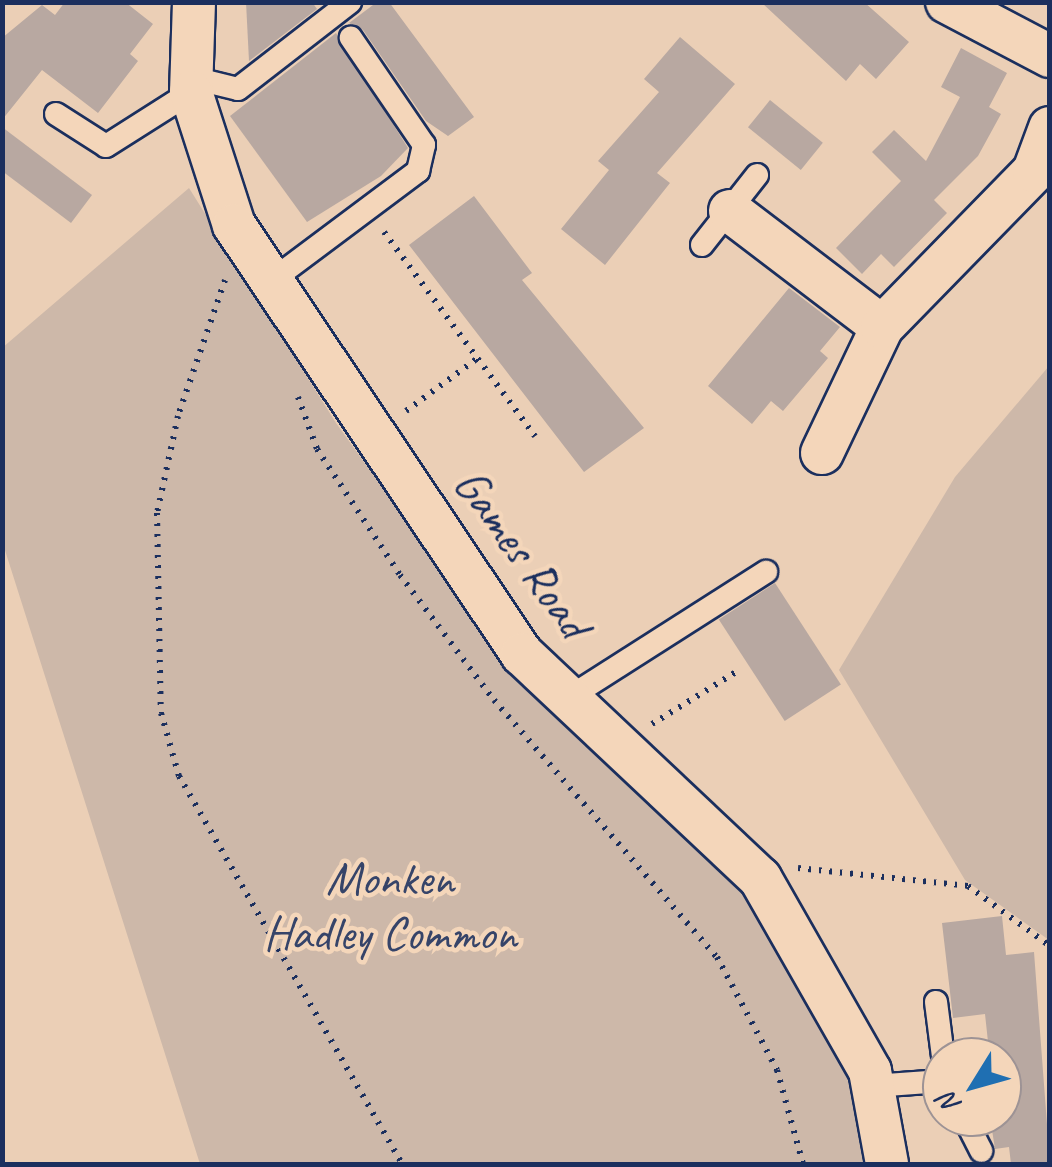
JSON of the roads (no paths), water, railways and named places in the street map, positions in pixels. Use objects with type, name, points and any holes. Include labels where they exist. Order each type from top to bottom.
[{"type":"street","name":"Games Road","points":[[194,2],[190,84],[234,225],[522,654],[760,878],[873,1086],[887,1164]]},
{"type":"street","points":[[948,2],[1050,56]]},
{"type":"street","points":[[822,453],[882,327],[1034,171],[1050,128]]},
{"type":"street","points":[[730,211],[882,327]]},
{"type":"lane","points":[[56,114],[106,146],[190,84],[238,89],[350,2]]},
{"type":"lane","points":[[271,280],[418,171],[424,146],[350,38]]},
{"type":"lane","points":[[702,245],[758,175]]},
{"type":"lane","points":[[568,698],[766,572]]},
{"type":"lane","points":[[936,1002],[940,1037]]},
{"type":"lane","points":[[873,1086],[922,1082]]},
{"type":"lane","points":[[973,1137],[980,1151]]},
{"type":"park label","name":"Monken Hadley Common","points":[[390,906]]}]
